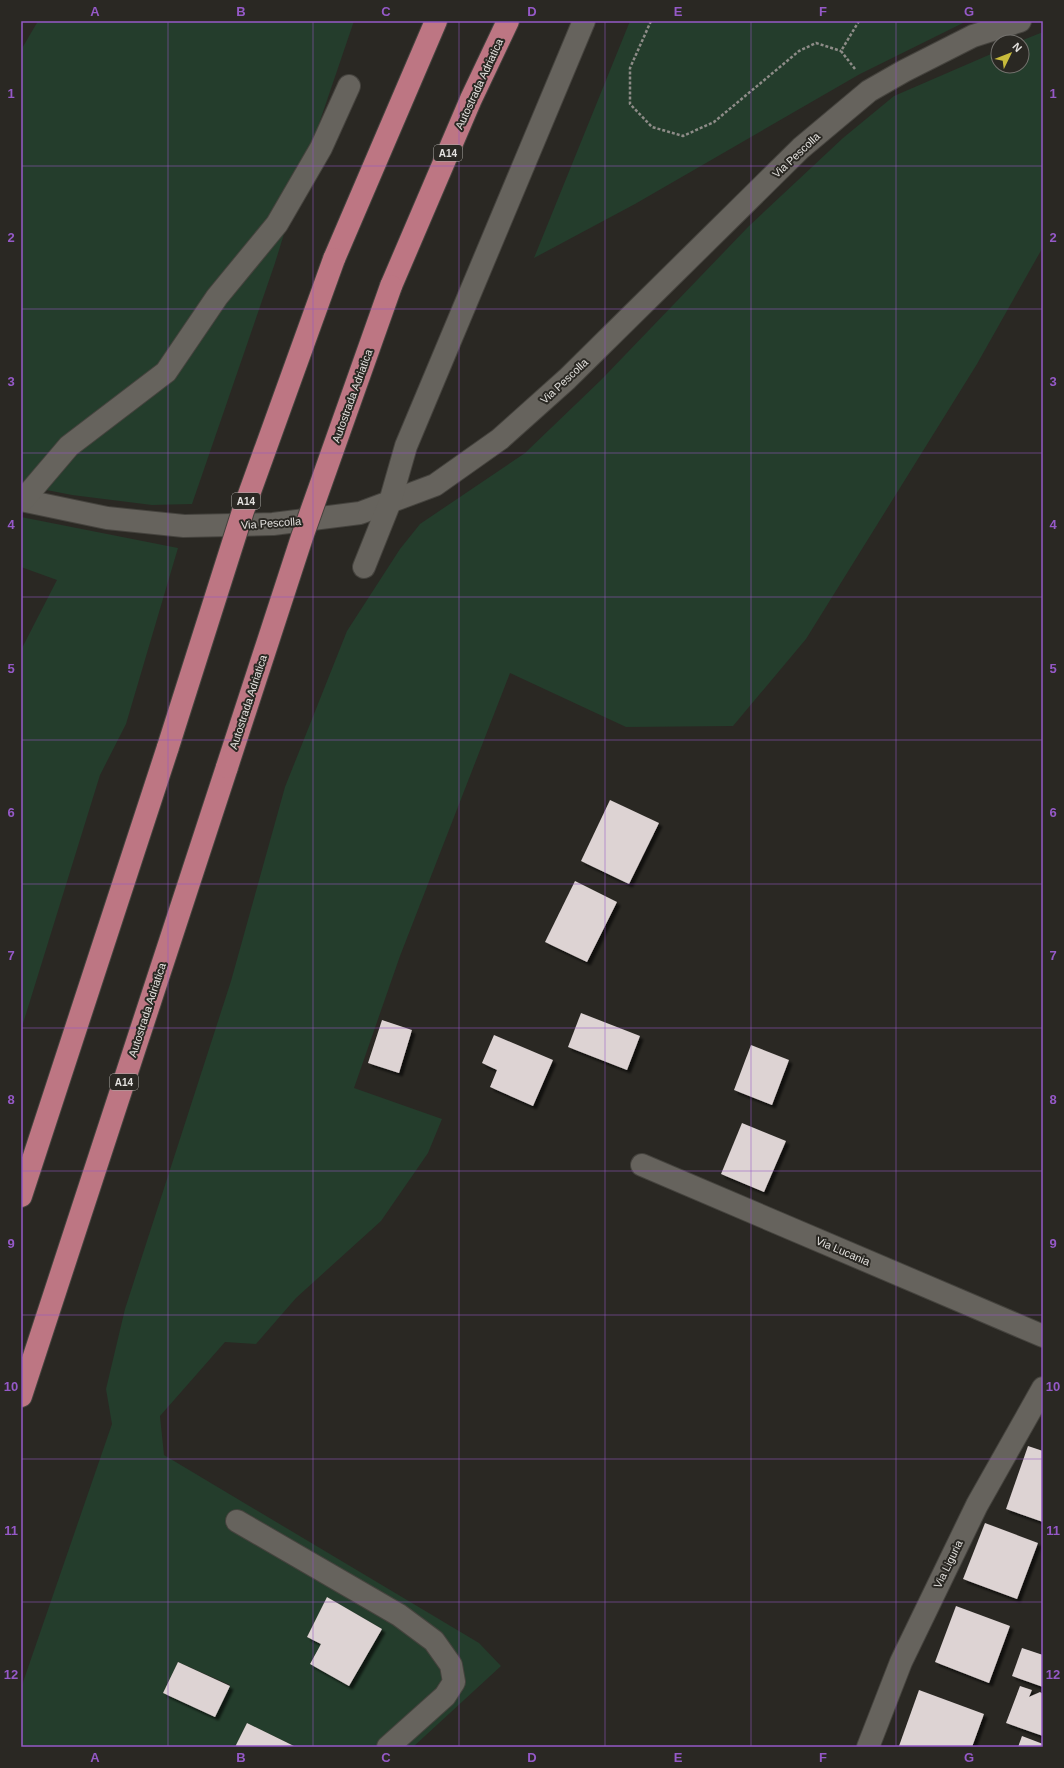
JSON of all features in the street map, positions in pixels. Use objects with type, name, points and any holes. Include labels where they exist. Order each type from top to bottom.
[{"type":"highway","name":"A14","points":[[21,1196],[168,748],[243,510],[334,258],[436,21]]},
{"type":"highway","name":"Autostrada Adriatica","points":[[21,1396],[302,537],[391,286],[471,99],[508,21]]},
{"type":"street","points":[[364,567],[390,502],[406,446],[584,21]]},
{"type":"street","name":"Via Pescolla","points":[[22,500],[107,518],[184,526],[273,524],[360,513],[435,485],[500,439],[567,379],[801,148],[869,91],[904,71],[973,36],[1020,21]]},
{"type":"street","points":[[22,500],[70,446],[166,372],[217,297],[277,224],[321,148],[349,86]]},
{"type":"street","name":"Via Lucania","points":[[642,1165],[1043,1336]]},
{"type":"street","name":"Via Liguria","points":[[868,1747],[901,1662],[977,1505],[1043,1388]]},
{"type":"street","points":[[236,1521],[399,1615],[434,1641],[451,1665],[454,1682],[446,1696],[388,1747]]},
{"type":"path","points":[[651,21],[630,68],[630,104],[652,127],[683,136],[714,122],[799,51],[816,43],[841,52],[860,74],[869,91]]},
{"type":"path","points":[[841,52],[859,21]]},
{"type":"green space","points":[[38,21],[354,21],[308,156],[275,263],[192,504],[152,505],[72,495],[21,485],[21,50]]},
{"type":"green space","points":[[630,21],[967,21],[860,74],[635,204],[534,258]]},
{"type":"green space","points":[[1043,32],[1043,247],[977,364],[806,639],[733,726],[626,727],[510,673],[400,956],[354,1088],[442,1119],[428,1153],[381,1221],[296,1298],[256,1344],[225,1342],[160,1416],[164,1455],[479,1643],[501,1666],[413,1747],[296,1747],[247,1723],[235,1747],[21,1747],[21,1688],[112,1424],[106,1389],[125,1309],[231,981],[285,787],[347,631],[400,549],[420,524],[525,453],[601,380],[749,226],[843,138],[894,96],[990,54],[990,74],[1030,74],[1030,37]],"holes":[[[327,1597],[382,1629],[349,1686],[310,1664],[321,1644],[307,1637]],[[178,1662],[230,1685],[215,1717],[163,1693]]]},
{"type":"green space","points":[[21,517],[178,548],[126,724],[100,775],[21,1030],[21,650],[57,580],[21,567]]},
{"type":"building","points":[[610,800],[659,823],[629,884],[581,861]]},
{"type":"building","points":[[575,881],[617,902],[587,962],[545,942]]},
{"type":"building","points":[[581,1013],[640,1036],[627,1070],[568,1047]]},
{"type":"building","points":[[382,1020],[412,1030],[399,1073],[368,1063]]},
{"type":"building","points":[[494,1035],[553,1060],[533,1106],[490,1087],[497,1070],[482,1063]]},
{"type":"building","points":[[751,1045],[789,1060],[772,1105],[734,1090]]},
{"type":"building","points":[[742,1123],[786,1141],[764,1192],[721,1174]]},
{"type":"building","points":[[1028,1446],[1043,1451],[1043,1522],[1006,1509]]},
{"type":"building","points":[[985,1523],[1038,1543],[1017,1599],[963,1579]]},
{"type":"building","points":[[327,1597],[382,1629],[349,1686],[310,1664],[321,1644],[307,1637]]},
{"type":"building","points":[[956,1606],[1010,1626],[989,1683],[935,1662]]},
{"type":"building","points":[[1022,1648],[1043,1655],[1043,1687],[1012,1676]]},
{"type":"building","points":[[178,1662],[230,1686],[215,1717],[163,1693]]},
{"type":"building","points":[[1020,1686],[1032,1690],[1029,1697],[1040,1692],[1043,1694],[1043,1736],[1006,1723]]},
{"type":"building","points":[[919,1690],[984,1714],[972,1747],[899,1746]]},
{"type":"building","points":[[247,1723],[296,1747],[235,1747]]},
{"type":"building","points":[[1022,1736],[1043,1744],[1043,1747],[1018,1747]]}]
